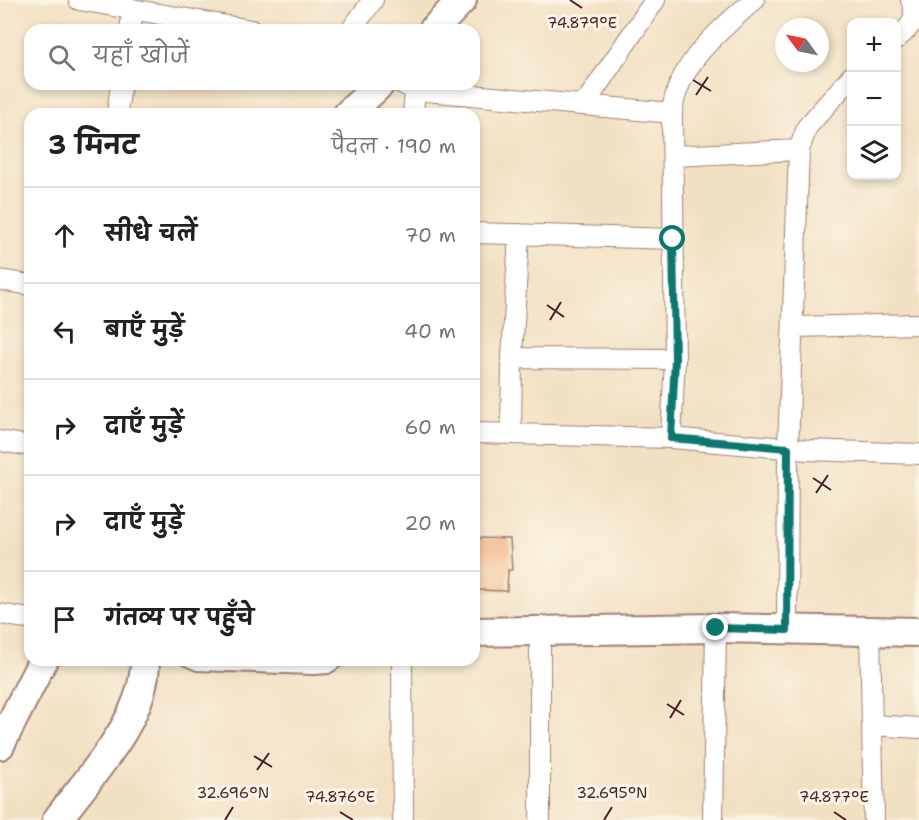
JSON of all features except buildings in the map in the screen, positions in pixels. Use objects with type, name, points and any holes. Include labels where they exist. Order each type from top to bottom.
[{"type":"street","points":[[79,0],[217,24]]},
{"type":"street","points":[[355,24],[373,0]]},
{"type":"street","points":[[440,24],[462,0]]},
{"type":"street","points":[[584,105],[655,0]]},
{"type":"street","points":[[671,438],[675,359],[672,113],[674,93],[683,73],[725,26],[754,0]]},
{"type":"street","points":[[901,35],[915,20],[912,0]]},
{"type":"street","points":[[131,24],[133,9]]},
{"type":"street","points":[[787,630],[788,448],[795,327],[799,150],[807,127],[847,82]]},
{"type":"street","points":[[118,108],[120,90]]},
{"type":"street","points":[[354,108],[374,90]]},
{"type":"street","points":[[409,90],[412,108]]},
{"type":"street","points":[[438,90],[672,113]]},
{"type":"street","points":[[674,156],[799,150]]},
{"type":"street","points":[[480,233],[673,239]]},
{"type":"street","points":[[511,434],[512,358],[519,234]]},
{"type":"street","points":[[0,280],[24,284]]},
{"type":"street","points":[[795,327],[919,324]]},
{"type":"street","points":[[512,358],[675,359]]},
{"type":"street","points":[[480,433],[671,438],[788,448],[919,454]]},
{"type":"street","points":[[0,441],[24,445]]},
{"type":"street","points":[[0,614],[24,618]]},
{"type":"street","points":[[713,820],[716,628]]},
{"type":"street","points":[[480,632],[716,628],[919,632]]},
{"type":"street","points":[[540,632],[540,820]]},
{"type":"street","points":[[870,632],[874,820]]},
{"type":"street","points":[[0,745],[39,666]]},
{"type":"street","points":[[57,820],[128,723],[140,699],[146,679],[145,666]]},
{"type":"street","points":[[402,666],[404,820]]},
{"type":"street","points":[[872,725],[919,728]]},
{"type":"lane","points":[[226,666],[314,669],[331,666]]},
{"type":"route","points":[[673,239],[675,359],[671,438],[788,448],[787,630],[716,628]]}]
